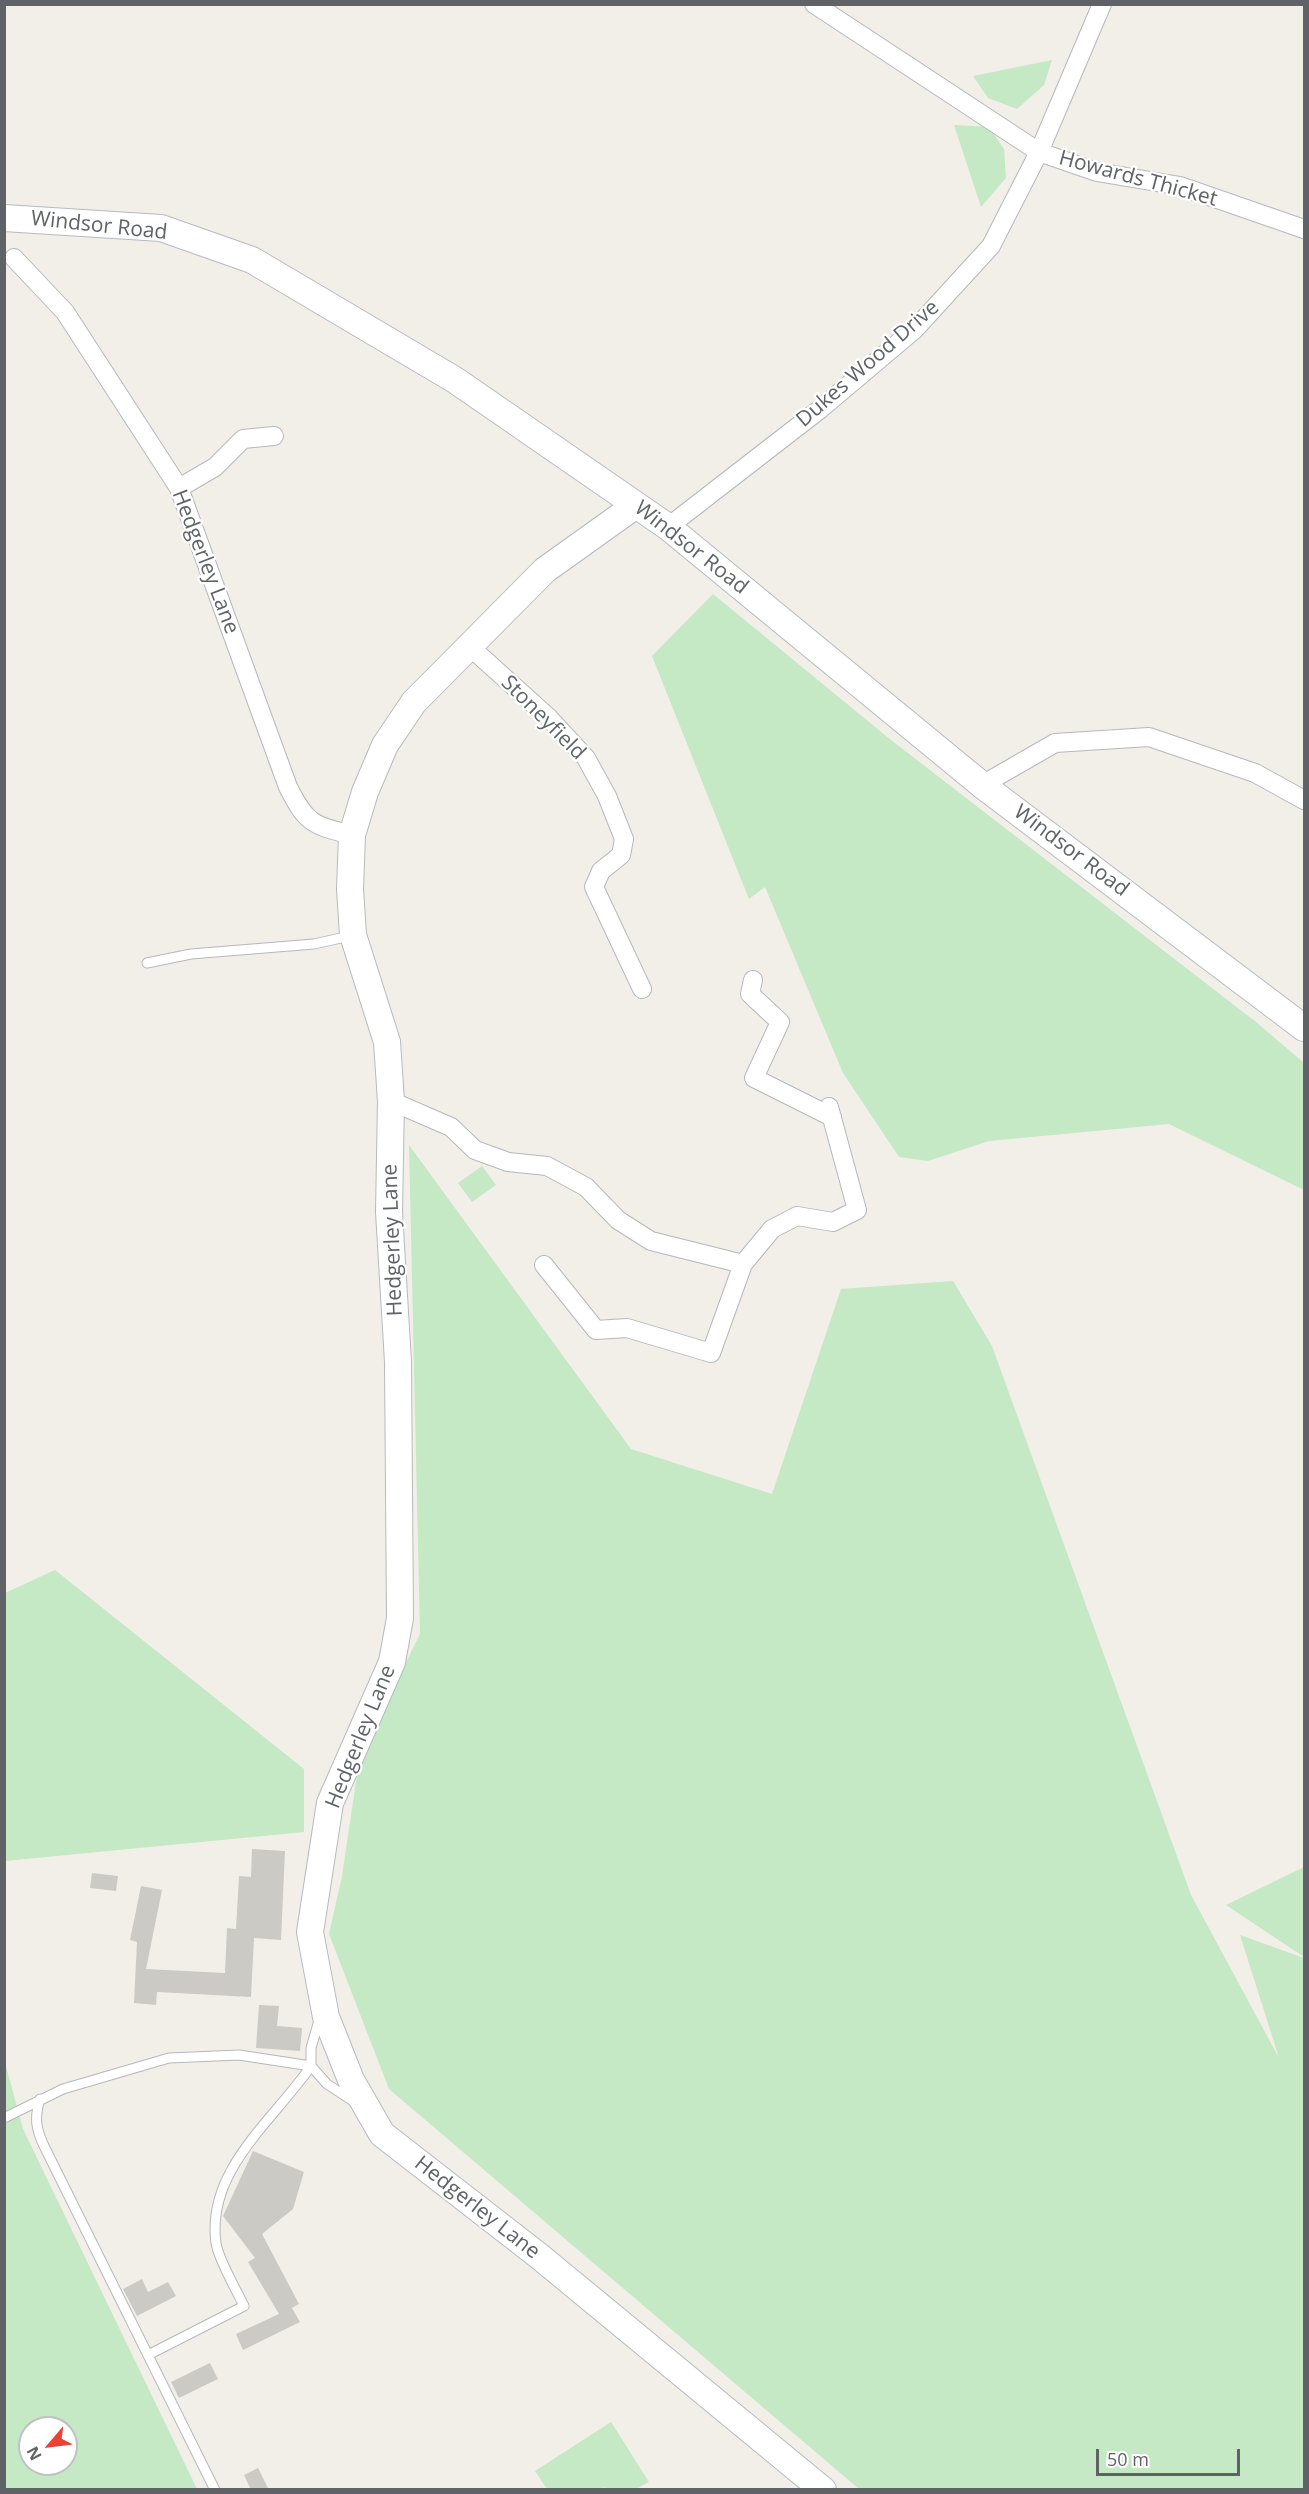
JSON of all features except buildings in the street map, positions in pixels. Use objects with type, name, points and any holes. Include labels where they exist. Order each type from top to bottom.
[{"type":"street","points":[[814,4],[1039,152]]},
{"type":"street","name":"Dukes Wood Drive","points":[[668,527],[819,410],[915,329],[991,246],[1039,152],[1102,4]]},
{"type":"street","name":"Howards Thicket","points":[[1039,152],[1097,172],[1180,186],[1305,229]]},
{"type":"street","name":"Windsor Road","points":[[4,218],[160,228],[252,260],[455,380],[668,527],[982,785],[1305,1028]]},
{"type":"street","name":"Hedgerley Lane","points":[[14,258],[65,312],[179,488],[288,787],[301,812],[316,826],[352,835]]},
{"type":"street","points":[[179,488],[215,467],[243,439],[274,436]]},
{"type":"street","name":"Hedgerley Lane","points":[[636,505],[545,570],[468,645],[414,702],[385,745],[365,792],[352,835],[350,889],[353,935],[387,1042],[391,1101],[389,1212],[398,1362],[400,1618],[392,1662],[330,1803],[310,1932],[325,2008],[351,2080],[382,2134],[539,2256],[823,2490]]},
{"type":"street","name":"Stoneyfield","points":[[468,645],[549,718],[586,758],[607,796],[624,839],[621,855],[601,871],[594,887],[642,989]]},
{"type":"street","points":[[982,785],[1055,743],[1149,737],[1255,773],[1305,800]]},
{"type":"street","points":[[544,1264],[596,1330],[627,1328],[711,1353],[743,1263],[772,1229],[797,1216],[833,1222],[857,1210],[830,1112],[754,1078],[780,1022],[750,994],[753,980]]},
{"type":"street","points":[[391,1101],[451,1127],[475,1149],[508,1162],[547,1166],[586,1187],[618,1220],[651,1241],[743,1263]]},
{"type":"lane","points":[[147,963],[191,954],[314,944],[353,935]]},
{"type":"lane","points":[[148,2355],[244,2306],[216,2245],[216,2217],[222,2190],[241,2153],[311,2066],[311,2048],[315,2031],[325,2008]]},
{"type":"lane","points":[[4,2118],[63,2089],[169,2058],[239,2055],[311,2066],[327,2084],[368,2110]]},
{"type":"lane","points":[[40,2099],[35,2112],[36,2128],[215,2490]]},
{"type":"green space","points":[[1052,60],[1044,85],[1017,109],[988,98],[973,76]]},
{"type":"green space","points":[[954,125],[989,127],[1004,149],[1006,178],[981,207]]},
{"type":"green space","points":[[713,594],[891,740],[1256,1022],[1304,1063],[1304,1190],[1169,1124],[989,1141],[928,1161],[899,1157],[843,1073],[765,887],[749,899],[652,656]]},
{"type":"green space","points":[[409,1145],[631,1449],[772,1494],[841,1289],[953,1281],[992,1346],[1191,1895],[1279,2058],[1240,1935],[1304,1958],[1304,2489],[859,2489],[389,2089],[329,1934],[342,1876],[360,1755],[420,1634]]},
{"type":"green space","points":[[482,1166],[496,1185],[472,1202],[458,1183]]},
{"type":"green space","points":[[55,1570],[304,1769],[304,1832],[5,1861],[5,1593]]},
{"type":"green space","points":[[1304,1867],[1304,1957],[1226,1905]]},
{"type":"green space","points":[[4,2059],[23,2129],[197,2489],[5,2489]]},
{"type":"green space","points":[[611,2422],[649,2482],[636,2489],[606,2489],[604,2487],[600,2490],[547,2489],[535,2471]]}]
